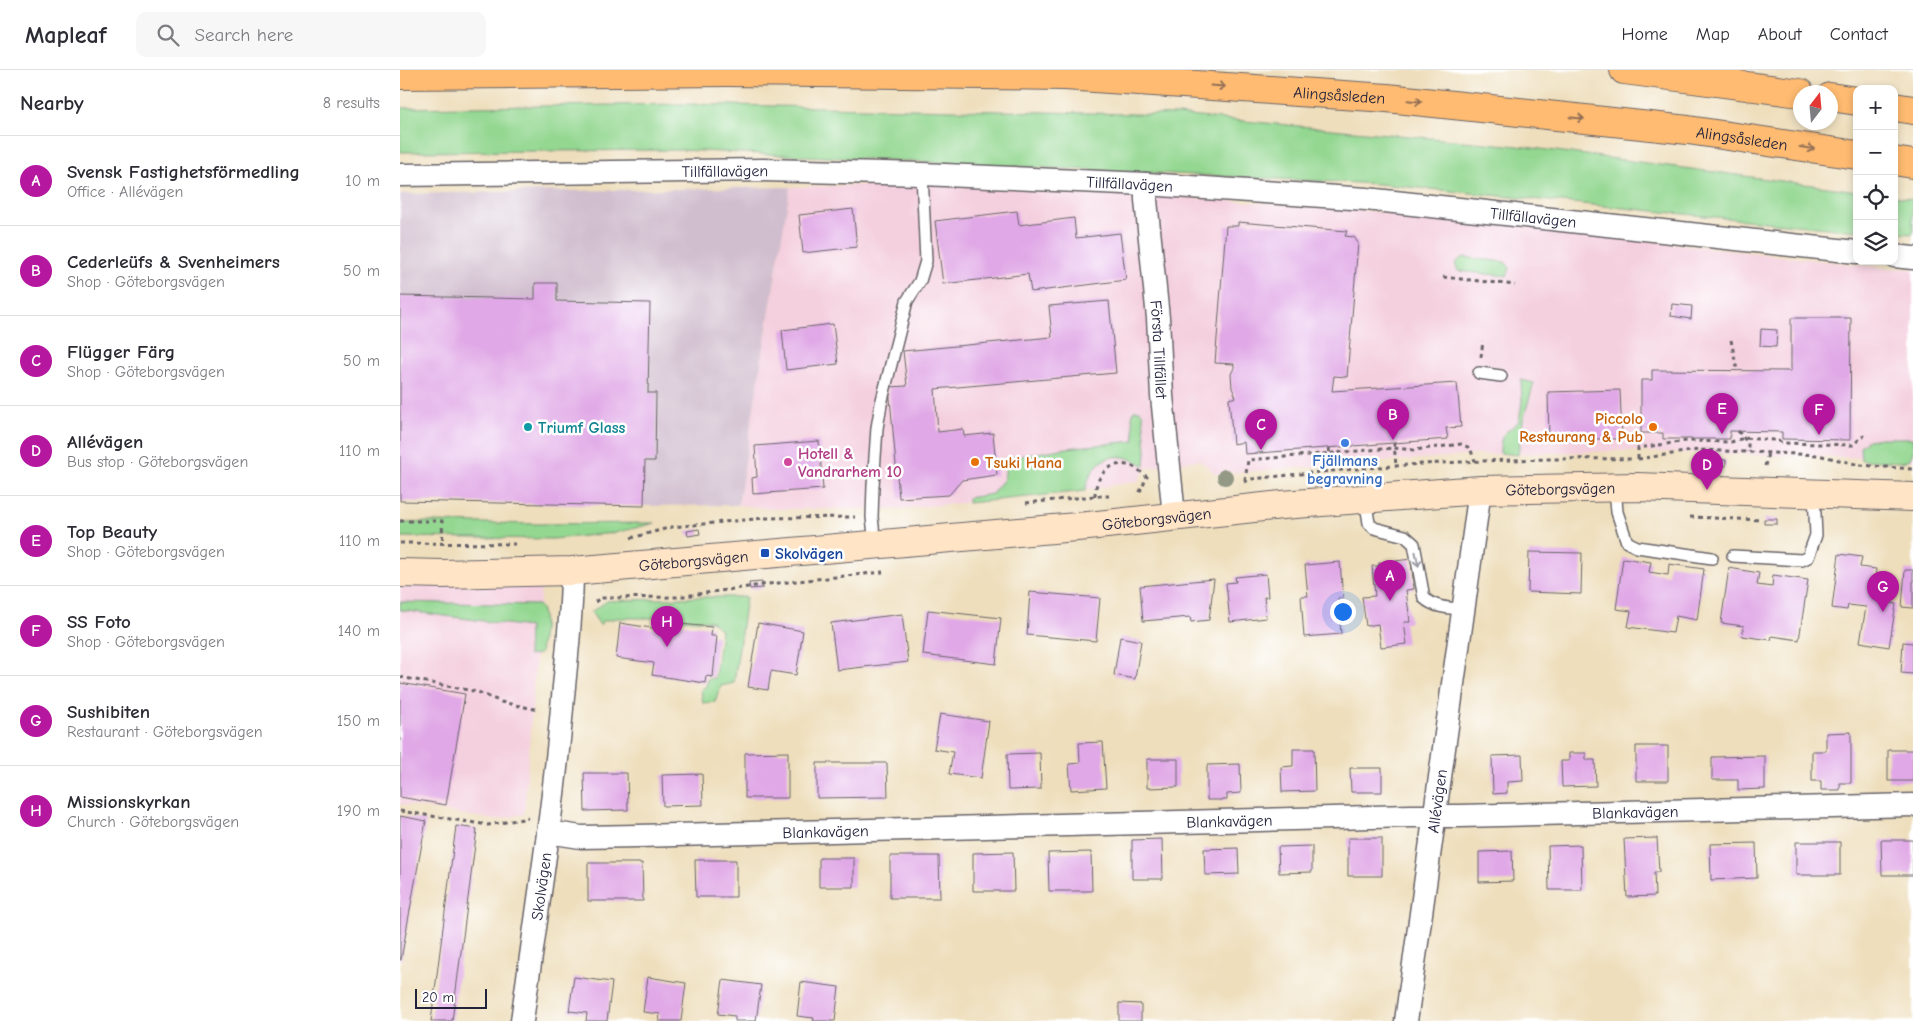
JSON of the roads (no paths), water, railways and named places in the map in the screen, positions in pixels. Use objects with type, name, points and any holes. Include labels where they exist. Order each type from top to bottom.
[{"type":"highway","points":[[1624,70],[1793,92]]},
{"type":"highway","name":"Alingsåsleden","points":[[400,75],[728,72],[1065,76],[1387,98],[1688,130],[1853,154]]},
{"type":"highway","points":[[1838,98],[1853,100]]},
{"type":"highway","points":[[1898,108],[1913,110]]},
{"type":"highway","points":[[1898,162],[1913,164]]},
{"type":"street","name":"Tillfällavägen","points":[[400,175],[763,170],[922,174],[1146,184],[1366,199],[1853,252]]},
{"type":"street","name":"Första Tillfället","points":[[1146,184],[1158,318],[1162,396],[1174,516]]},
{"type":"street","points":[[1898,256],[1913,258]]},
{"type":"street","name":"Göteborgsvägen","points":[[400,573],[572,571],[1174,516],[1367,510],[1480,490],[1615,488],[1913,497]]},
{"type":"street","name":"Allévägen","points":[[1406,1021],[1480,490]]},
{"type":"street","name":"Skolvägen","points":[[522,1021],[548,832],[565,679],[572,602],[572,571]]},
{"type":"street","name":"Blankavägen","points":[[548,832],[581,837],[1411,816],[1913,806]]},
{"type":"lane","points":[[875,544],[872,502],[877,428],[881,404],[907,301],[920,281],[926,261],[922,174]]},
{"type":"lane","points":[[1478,373],[1501,376]]},
{"type":"lane","points":[[1615,488],[1617,512],[1627,542],[1637,547],[1712,558]]},
{"type":"lane","points":[[1733,556],[1802,560],[1808,557],[1816,535],[1814,494]]},
{"type":"lane","points":[[1367,510],[1374,528],[1405,536],[1414,544],[1424,598],[1429,603],[1440,607],[1463,609]]},
{"type":"place","name":"Triumf Glass","points":[[528,427]]},
{"type":"place","name":"Piccolo Restaurang & Pub","points":[[1653,427]]},
{"type":"place","name":"Top Beauty","points":[[1722,434]]},
{"type":"place","name":"SS Foto","points":[[1819,435]]},
{"type":"place","name":"Cederleüfs & Svenheimers","points":[[1393,440]]},
{"type":"place","name":"Fjällmans begravning","points":[[1345,443]]},
{"type":"place","name":"Flügger Färg","points":[[1261,450]]},
{"type":"place","name":"Hotell & Vandrarhem 10","points":[[788,462]]},
{"type":"place","name":"Tsuki Hana","points":[[975,462]]},
{"type":"place","name":"Allévägen","points":[[1707,490]]},
{"type":"place","name":"Skolvägen","points":[[765,553]]},
{"type":"place","name":"Svensk Fastighetsförmedling","points":[[1390,601]]},
{"type":"place","name":"Sushibiten","points":[[1883,612]]},
{"type":"place","name":"Missionskyrkan","points":[[667,647]]}]
